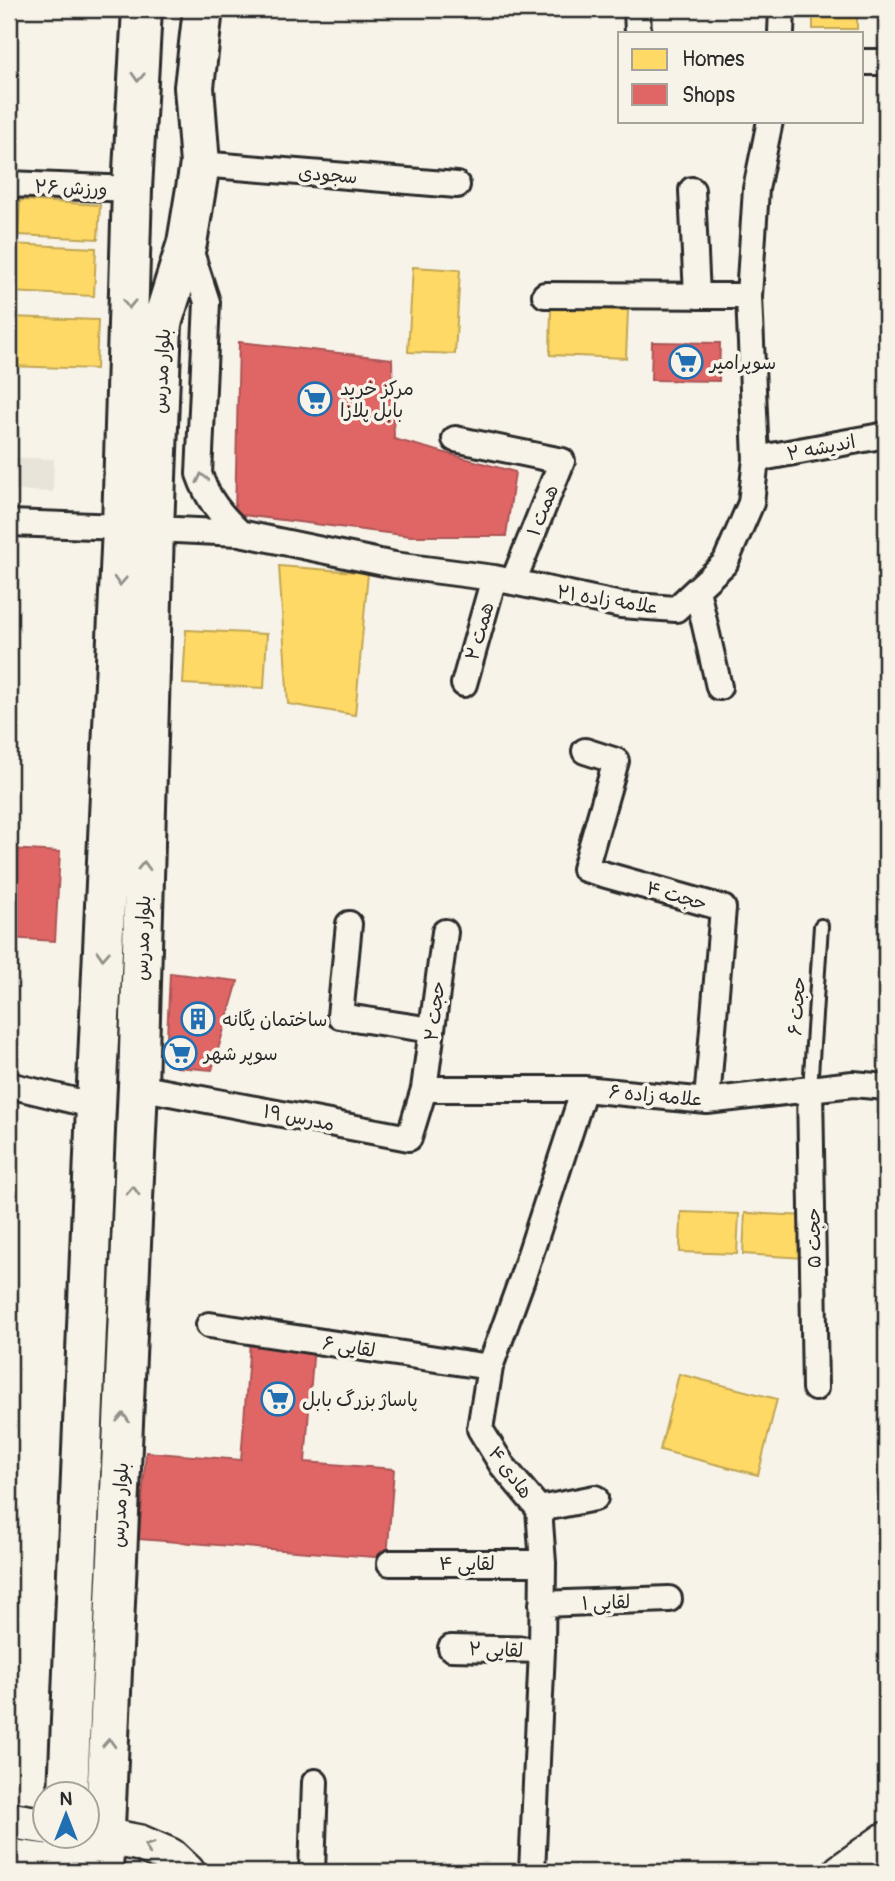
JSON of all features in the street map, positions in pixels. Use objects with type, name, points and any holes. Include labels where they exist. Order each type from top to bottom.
[{"type":"main road","name":"بلوار مدرس","points":[[103,1857],[138,1087],[138,528],[132,189],[142,9]]},
{"type":"main road","points":[[180,9],[194,88]]},
{"type":"main road","name":"بلوار مدرس","points":[[69,1780],[96,1106],[138,528],[162,323],[187,243],[200,164],[194,88],[203,9]]},
{"type":"main road","points":[[9,1820],[32,1824]]},
{"type":"main road","points":[[841,1872],[886,1840]]},
{"type":"main road","points":[[9,1857],[103,1857],[140,1843],[170,1856],[187,1872]]},
{"type":"street","points":[[637,9],[638,32]]},
{"type":"street","points":[[781,32],[782,9]]},
{"type":"street","points":[[864,62],[886,62]]},
{"type":"street","name":"علامه زاده ۲۱","points":[[9,523],[240,533],[394,565],[504,580],[621,605],[676,609],[725,563],[751,503],[756,459],[749,296],[756,189],[770,122]]},
{"type":"street","name":"سجودی","points":[[200,164],[457,185]]},
{"type":"street","name":"ورزش ۲۶","points":[[9,184],[132,189]]},
{"type":"street","points":[[692,190],[697,296]]},
{"type":"street","points":[[187,243],[206,302],[199,474],[206,493],[219,513],[240,533]]},
{"type":"street","points":[[545,295],[749,296]]},
{"type":"street","name":"اندیشه ۲","points":[[756,459],[886,435]]},
{"type":"street","name":"همت ۱","points":[[455,439],[562,461],[504,580]]},
{"type":"street","name":"همت ۲","points":[[464,684],[504,580]]},
{"type":"street","points":[[696,590],[719,687]]},
{"type":"street","name":"حجت ۴","points":[[585,751],[616,761],[585,869],[723,908],[707,1101]]},
{"type":"street","points":[[349,924],[340,1016],[432,1030]]},
{"type":"street","name":"حجت ۲","points":[[424,1089],[444,932]]},
{"type":"street","name":"علامه زاده ۶","points":[[424,1089],[584,1088],[707,1101],[853,1084],[886,1087]]},
{"type":"street","points":[[9,1085],[96,1106]]},
{"type":"street","name":"مدرس ۱۹","points":[[138,1087],[409,1138],[424,1089]]},
{"type":"street","name":"هادی ۴","points":[[532,1872],[542,1650],[539,1509],[502,1465],[480,1429],[490,1367],[522,1279],[584,1088]]},
{"type":"street","name":"حجت ۵","points":[[810,1089],[815,1388]]},
{"type":"street","name":"لقایی ۶","points":[[209,1325],[490,1367]]},
{"type":"street","points":[[539,1509],[595,1498]]},
{"type":"street","name":"لقایی ۴","points":[[390,1563],[542,1563]]},
{"type":"street","name":"لقایی ۱","points":[[542,1604],[669,1599]]},
{"type":"street","name":"لقایی ۲","points":[[451,1648],[542,1650]]},
{"type":"street","points":[[312,1872],[315,1782]]},
{"type":"lane","name":"حجت ۶","points":[[810,1089],[821,926]]},
{"type":"shaded area","points":[[9,457],[54,459],[53,492],[9,490]]},
{"type":"building: Homes","points":[[813,9],[857,9],[857,29],[813,29]]},
{"type":"building: Homes","points":[[20,200],[100,205],[98,239],[18,235]]},
{"type":"building: Homes","points":[[9,244],[96,248],[94,296],[9,292]]},
{"type":"building: Homes","points":[[413,267],[460,270],[455,354],[408,352]]},
{"type":"building: Homes","points":[[551,307],[628,310],[626,358],[550,355]]},
{"type":"building: Homes","points":[[9,317],[98,320],[96,369],[9,366]]},
{"type":"building: Homes","points":[[279,566],[368,573],[355,715],[288,704]]},
{"type":"building: Homes","points":[[186,630],[267,634],[264,688],[183,684]]},
{"type":"building: Homes","points":[[681,1212],[739,1214],[737,1254],[680,1252]]},
{"type":"building: Homes","points":[[745,1213],[807,1216],[804,1258],[743,1254]]},
{"type":"building: Homes","points":[[679,1374],[777,1399],[758,1475],[660,1450]]},
{"type":"building: Shops","name":"مرکز خرید بابل پلازا","points":[[239,342],[392,359],[394,439],[515,472],[506,536],[411,536],[235,514]]},
{"type":"building: Shops","name":"سوپرامیر","points":[[652,342],[720,343],[719,381],[651,380]]},
{"type":"building: Shops","points":[[9,849],[60,852],[55,941],[9,938]]},
{"type":"building: Shops","name":"ساختمان یگانه","points":[[170,973],[238,981],[212,1070],[177,1067],[166,1058]]},
{"type":"building: Shops","name":"پاساژ بزرگ بابل","points":[[250,1341],[314,1345],[305,1462],[394,1469],[387,1558],[139,1539],[146,1452],[241,1460]]},
{"type":"place","name":"سوپرامیر","points":[[686,362]]},
{"type":"place","name":"مرکز خرید بابل پلازا","points":[[315,399]]},
{"type":"place","name":"ساختمان یگانه","points":[[198,1019]]},
{"type":"place","name":"سوپر شهر","points":[[180,1053]]},
{"type":"place","name":"پاساژ بزرگ بابل","points":[[278,1399]]}]
